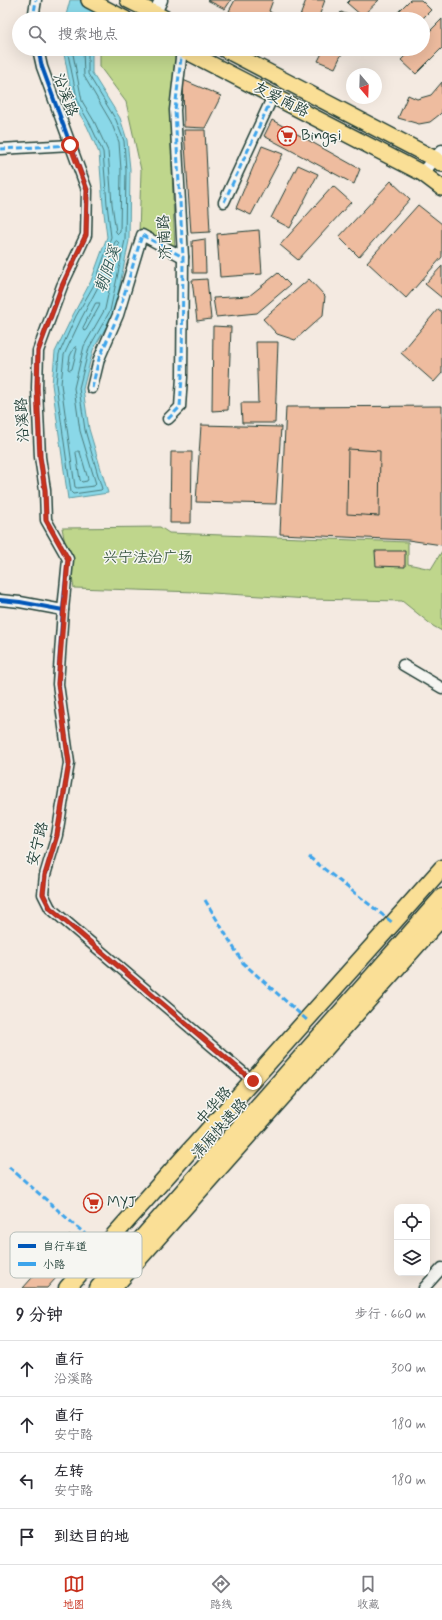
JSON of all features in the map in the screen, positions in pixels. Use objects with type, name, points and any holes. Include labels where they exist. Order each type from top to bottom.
[{"type":"highway","name":"中华路","points":[[117,1232],[442,868]]},
{"type":"highway","name":"清厢快速路","points":[[127,1232],[442,880]]},
{"type":"highway","name":"清厢快速路","points":[[142,1238],[442,897]]},
{"type":"highway","points":[[142,1255],[442,916]]},
{"type":"highway","name":"中华路","points":[[67,1288],[76,1278]]},
{"type":"highway","name":"清厢快速路","points":[[77,1288],[86,1278]]},
{"type":"highway","name":"清厢快速路","points":[[98,1288],[107,1278]]},
{"type":"highway","points":[[113,1288],[122,1278]]},
{"type":"main road","points":[[89,0],[112,12]]},
{"type":"main road","points":[[128,0],[156,10]]},
{"type":"main road","name":"友爱南路","points":[[196,56],[422,173],[442,188]]},
{"type":"main road","name":"友爱南路","points":[[238,56],[440,158]]},
{"type":"street","points":[[34,12],[36,0]]},
{"type":"street","name":"沿溪路","points":[[40,56],[42,67],[87,190],[86,235],[62,286],[38,351],[37,388],[40,457],[45,490],[46,520],[68,559],[64,610]]},
{"type":"street","name":"济南路","points":[[168,420],[180,407],[182,377],[183,257],[175,110],[181,56]]},
{"type":"street","points":[[224,202],[273,96]]},
{"type":"street","points":[[0,149],[70,145]]},
{"type":"street","points":[[422,173],[440,158]]},
{"type":"street","points":[[92,388],[98,359],[118,315],[142,235],[183,257]]},
{"type":"street","points":[[0,600],[64,610]]},
{"type":"street","name":"安宁路","points":[[64,610],[58,684],[69,763],[57,835],[45,875],[43,894],[50,908],[253,1081]]},
{"type":"street","points":[[403,665],[442,688]]},
{"type":"street","points":[[424,1288],[442,1268]]},
{"type":"green space","points":[[100,56],[176,56],[170,113],[175,256],[139,234],[141,170],[126,102],[100,67]]},
{"type":"green space","name":"兴宁法治广场","points":[[160,527],[169,533],[408,542],[408,564],[431,569],[442,551],[442,631],[433,626],[402,601],[309,599],[196,592],[74,588],[62,528]]},
{"type":"water","points":[[70,0],[106,0],[102,12],[67,12]]},
{"type":"water","name":"朝阳溪","points":[[64,56],[92,56],[92,73],[120,118],[127,140],[130,169],[129,241],[114,313],[93,350],[83,389],[89,429],[108,493],[68,499],[52,384],[55,352],[91,281],[107,237],[99,153],[87,126],[74,105]]},
{"type":"building","points":[[207,0],[231,0],[225,9]]},
{"type":"building","points":[[235,0],[273,0],[269,11],[270,12],[229,11]]},
{"type":"building","points":[[306,0],[325,0],[321,12],[302,12]]},
{"type":"building","points":[[350,0],[379,0],[366,12],[357,12],[347,3]]},
{"type":"building","points":[[410,0],[421,0],[431,10],[429,12],[398,12]]},
{"type":"building","points":[[442,19],[442,48],[416,74],[401,60],[405,56],[430,56],[430,31]]},
{"type":"building","points":[[320,56],[341,56],[335,68],[318,61]]},
{"type":"building","points":[[183,80],[221,96],[205,128],[184,127]]},
{"type":"building","points":[[442,82],[442,112],[439,115],[430,122],[419,124],[398,118],[408,95],[417,99],[431,95]]},
{"type":"building","points":[[272,120],[360,169],[354,184],[264,136]]},
{"type":"building","points":[[184,130],[205,130],[210,232],[191,233]]},
{"type":"building","points":[[262,146],[283,154],[251,215],[236,208]]},
{"type":"building","points":[[298,165],[318,174],[290,228],[271,218]]},
{"type":"building","points":[[391,181],[410,199],[359,257],[339,237]]},
{"type":"building","points":[[333,186],[351,202],[298,260],[280,245]]},
{"type":"building","points":[[418,205],[442,224],[442,257],[406,298],[367,262]]},
{"type":"building","points":[[259,230],[262,274],[220,277],[217,234]]},
{"type":"building","points":[[205,239],[206,273],[193,273],[192,241]]},
{"type":"building","points":[[442,266],[442,298],[425,284]]},
{"type":"building","points":[[278,273],[290,285],[257,313],[216,317],[213,298],[249,296]]},
{"type":"building","points":[[207,279],[211,319],[197,321],[192,280]]},
{"type":"building","points":[[309,279],[325,296],[323,315],[295,340],[277,334],[263,319]]},
{"type":"building","points":[[438,309],[442,312],[442,373],[434,382],[401,353]]},
{"type":"building","points":[[213,326],[231,327],[228,410],[212,411]]},
{"type":"building","points":[[256,342],[278,342],[275,423],[242,423],[241,403],[258,403]]},
{"type":"building","points":[[442,406],[442,545],[408,540],[280,534],[286,407]]},
{"type":"building","points":[[201,425],[281,427],[276,504],[196,502]]},
{"type":"building","points":[[348,449],[380,451],[379,516],[347,514]]},
{"type":"building","points":[[171,452],[192,452],[191,523],[170,523]]},
{"type":"building","points":[[375,551],[405,551],[405,567],[376,566]]},
{"type":"building","points":[[32,1278],[56,1278],[47,1288],[23,1288]]},
{"type":"marked path","points":[[34,12],[36,0]]},
{"type":"marked path","points":[[168,419],[180,407],[182,377],[183,257],[175,110],[181,56]]},
{"type":"marked path","points":[[224,202],[273,96]]},
{"type":"marked path","points":[[0,149],[71,145]]},
{"type":"marked path","points":[[92,388],[99,359],[118,315],[142,235],[183,257]]},
{"type":"marked path","points":[[309,857],[393,923]]},
{"type":"marked path","points":[[205,900],[243,963],[307,1020]]},
{"type":"marked path","points":[[9,1167],[83,1232]]},
{"type":"cycle path","points":[[40,56],[42,67],[87,190],[86,235],[62,286],[38,351],[37,388],[40,457],[45,490],[46,520],[68,559],[63,610]]},
{"type":"cycle path","points":[[0,600],[63,610],[58,684],[69,763],[57,835],[45,875],[43,894],[50,908],[253,1081]]},
{"type":"place","name":"Bingqi","points":[[287,136]]},
{"type":"place","name":"MYJ","points":[[93,1203]]},
{"type":"route","points":[[70,145],[87,190],[86,235],[62,286],[38,351],[37,388],[40,457],[45,490],[46,520],[68,559],[58,684],[69,763],[57,835],[45,875],[43,894],[50,908],[253,1081]]}]
